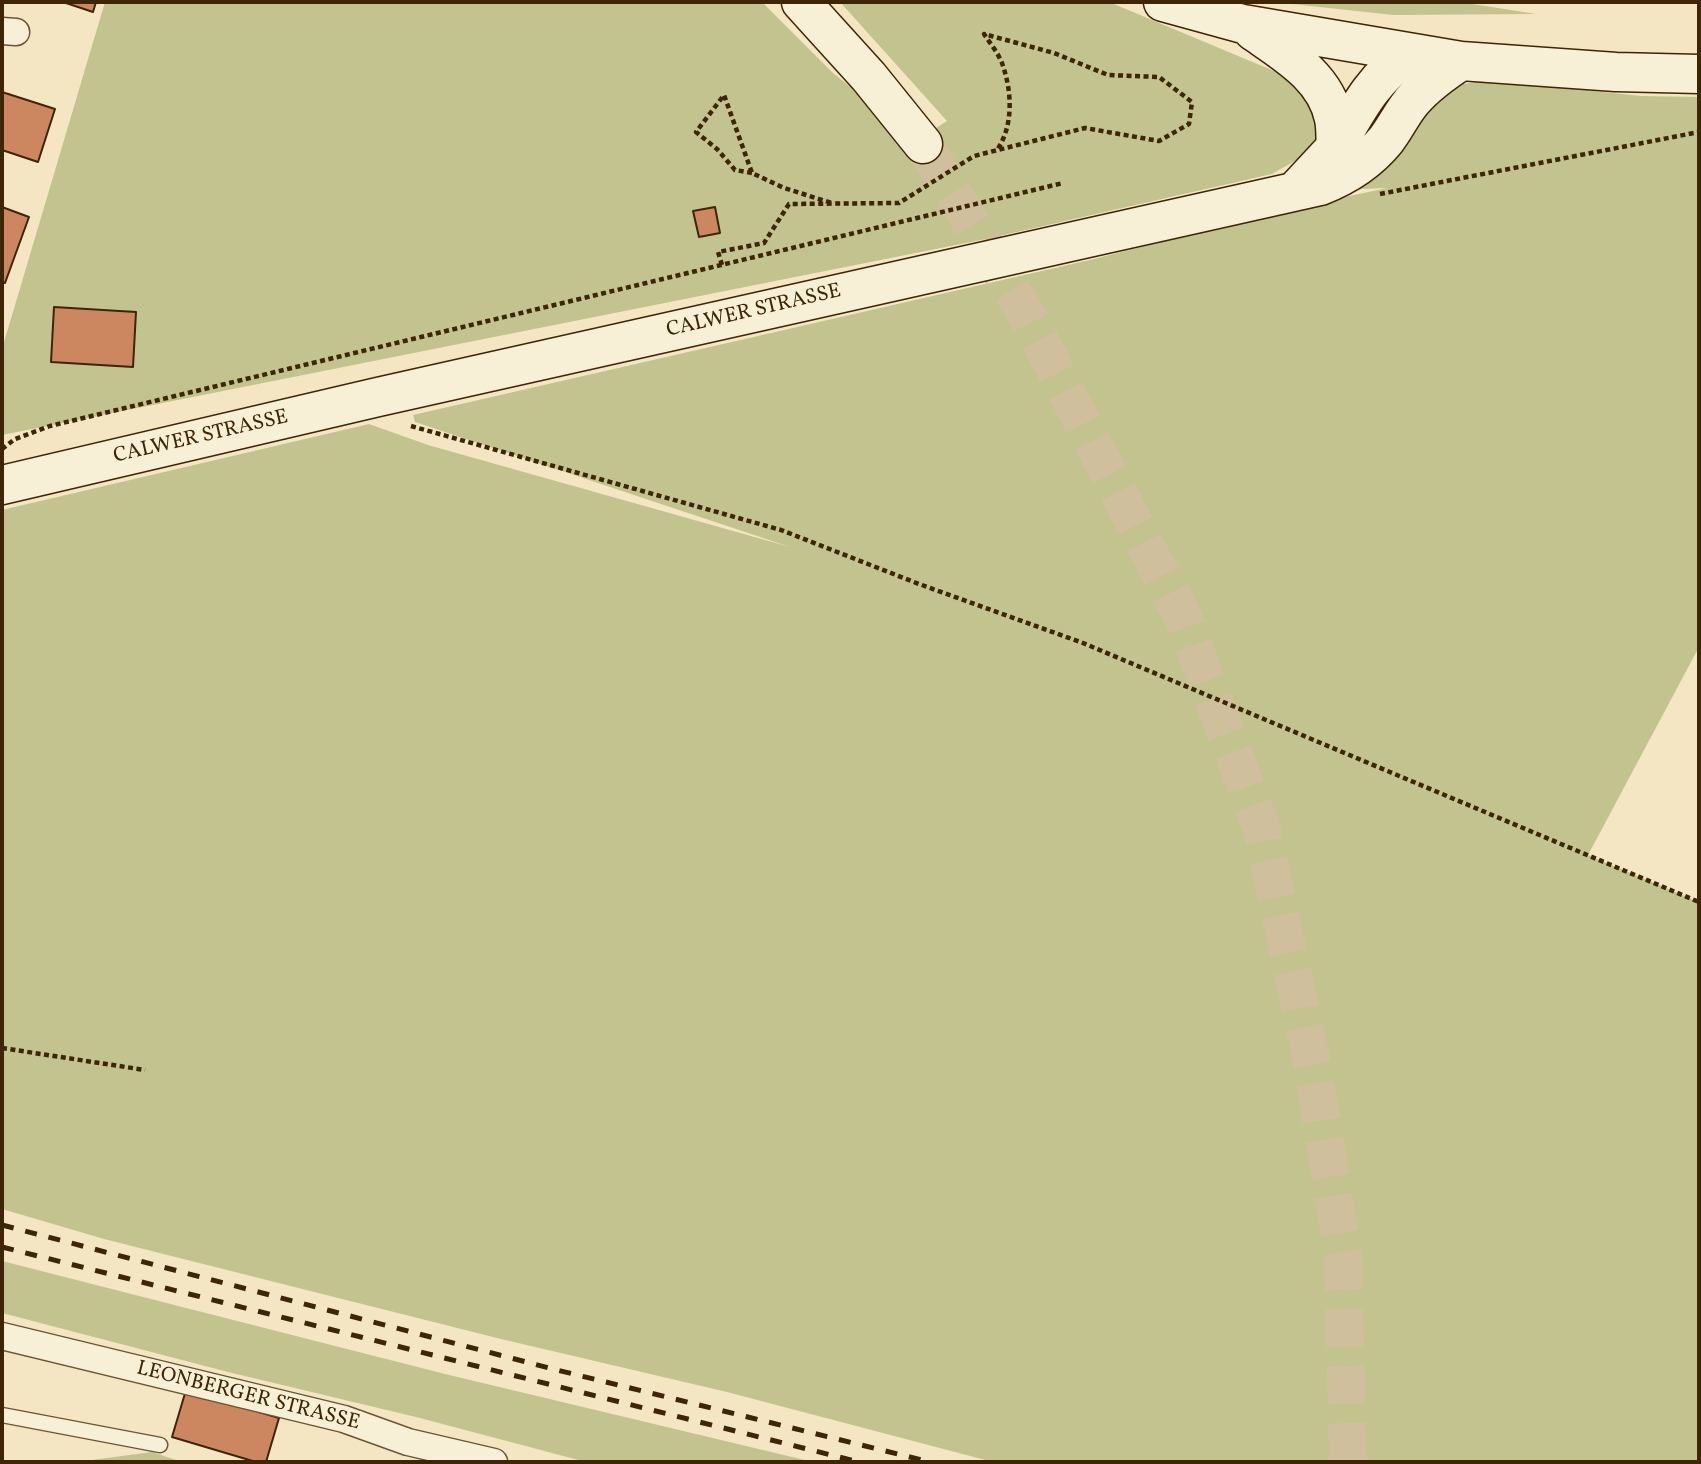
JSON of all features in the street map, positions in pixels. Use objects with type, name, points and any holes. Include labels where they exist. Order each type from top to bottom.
[{"type":"street","points":[[800,2],[869,77],[923,144]]},
{"type":"street","points":[[1163,2],[1243,24],[1461,61],[1616,72],[1699,74]]},
{"type":"street","points":[[1243,24],[1301,64],[1324,94],[1334,119],[1336,148]]},
{"type":"street","points":[[1295,191],[1336,148],[1361,104],[1391,65],[1411,53]]},
{"type":"street","name":"CALWER STRASSE","points":[[2,485],[378,397],[1320,186],[1347,175],[1356,168],[1385,141],[1413,100],[1436,78],[1461,61]]},
{"type":"street","name":"LEONBERGER STRASSE","points":[[2,1336],[344,1419],[408,1442],[494,1462]]},
{"type":"lane","points":[[2,1415],[160,1445]]},
{"type":"path","points":[[722,265],[718,252],[764,243],[789,204],[899,203],[974,156],[1085,128],[1159,141],[1189,124],[1192,102],[1159,77],[1108,75],[1054,53],[984,34],[1002,61],[1010,103],[1006,137],[997,150]]},
{"type":"path","points":[[752,173],[724,95],[696,132],[718,149],[735,170],[752,173],[784,188],[836,204]]},
{"type":"path","points":[[1376,195],[1699,132]]},
{"type":"path","points":[[2,449],[15,439],[50,426],[1063,183]]},
{"type":"path","points":[[378,397],[380,405],[393,418],[416,429],[781,530],[919,584],[1083,643],[1699,902]]},
{"type":"path","points":[[2,1048],[145,1069]]},
{"type":"green space","points":[[105,2],[762,2],[833,73],[884,114],[903,149],[947,121],[840,2],[1109,2],[1286,76],[1314,113],[1318,134],[1305,154],[1272,174],[986,239],[2,435],[2,349]]},
{"type":"green space","points":[[1274,2],[1460,2],[1536,14],[1393,15]]},
{"type":"green space","points":[[1490,80],[1641,96],[1699,97],[1699,647],[1588,855],[1699,902],[1699,1462],[993,1462],[727,1392],[501,1339],[104,1239],[2,1209],[2,510],[369,424],[428,445],[790,547],[415,422],[413,415],[1094,259],[1289,209],[1387,188],[1350,187],[1450,86]]},
{"type":"green space","points":[[2,1261],[445,1374],[813,1462],[586,1462],[2,1313]]},
{"type":"green space","points":[[152,1452],[182,1462],[77,1462]]},
{"type":"building","points":[[63,2],[96,2],[93,12]]},
{"type":"building","points":[[2,92],[55,109],[38,162],[2,150]]},
{"type":"building","points":[[2,207],[29,217],[5,283],[2,282]]},
{"type":"building","points":[[715,207],[720,233],[699,237],[693,211]]},
{"type":"building","points":[[54,307],[136,312],[133,367],[51,362]]},
{"type":"building","points":[[186,1390],[279,1418],[266,1462],[256,1462],[172,1437]]},
{"type":"tunnel","points":[[923,144],[1028,317],[1183,618],[1262,830],[1313,1067],[1343,1256],[1348,1462]]},
{"type":"railway","points":[[2,1225],[553,1369],[930,1462]]},
{"type":"railway","points":[[2,1247],[859,1462]]}]
